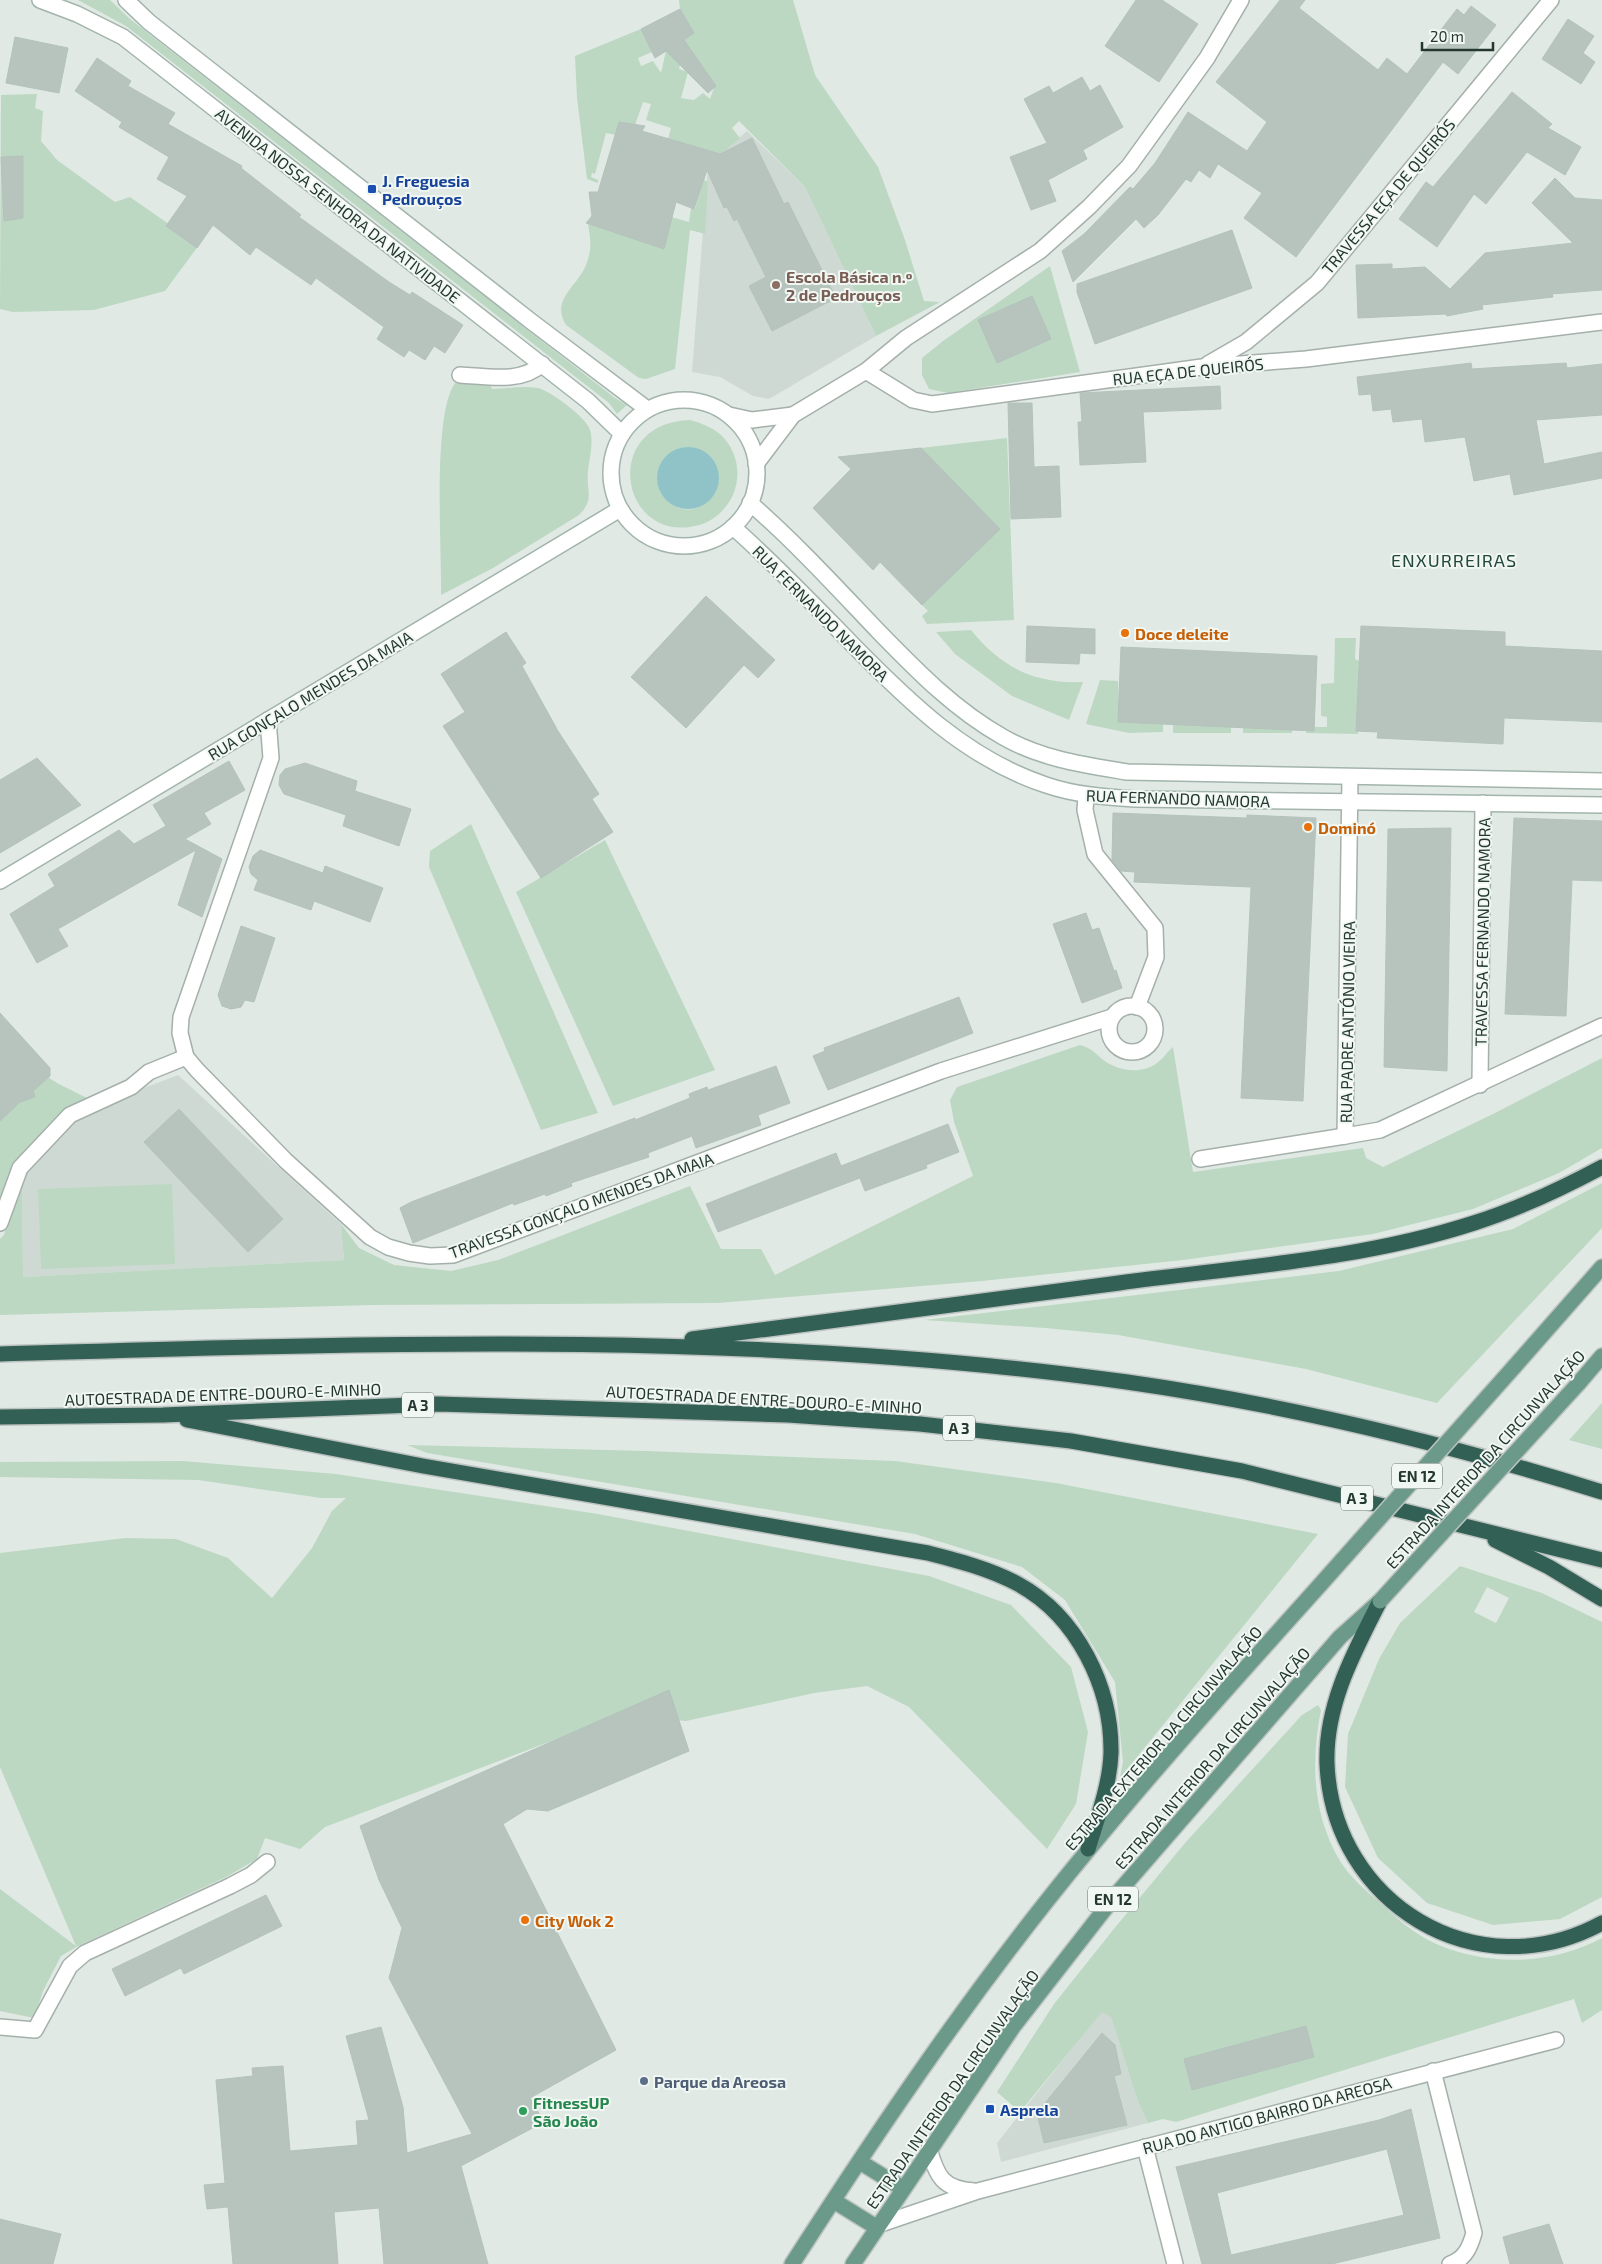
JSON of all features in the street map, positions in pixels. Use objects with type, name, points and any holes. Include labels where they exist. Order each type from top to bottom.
[{"type":"highway","points":[[654,1344],[1299,1259],[1396,1244],[1475,1223],[1513,1209],[1550,1194],[1602,1167]]},
{"type":"highway","points":[[0,1354],[390,1346],[654,1344],[936,1360],[1130,1383],[1261,1406],[1381,1432],[1602,1492]]},
{"type":"highway","name":"AUTOESTRADA DE ENTRE-DOURO-E-MINHO","points":[[0,1418],[163,1415],[438,1404],[788,1415],[920,1424],[1071,1441],[1169,1457],[1360,1499],[1602,1560]]},
{"type":"highway","points":[[163,1415],[423,1466],[928,1554],[966,1563],[1019,1584],[1037,1596],[1061,1619],[1079,1641],[1092,1665],[1102,1692],[1109,1721],[1111,1754],[1101,1805],[1088,1849]]},
{"type":"highway","points":[[1471,1528],[1549,1567],[1602,1599]]},
{"type":"highway","points":[[1380,1601],[1353,1654],[1336,1695],[1328,1733],[1327,1764],[1330,1794],[1337,1820],[1359,1864],[1373,1882],[1409,1916],[1431,1929],[1478,1945],[1523,1948],[1572,1936],[1602,1923]]},
{"type":"main road","name":"ESTRADA EXTERIOR DA CIRCUNVALAÇÃO","points":[[792,2264],[923,2065],[1088,1849],[1602,1267]]},
{"type":"main road","name":"ESTRADA INTERIOR DA CIRCUNVALAÇÃO","points":[[853,2264],[902,2188],[1013,2027],[1115,1896],[1340,1637],[1380,1601],[1602,1356]]},
{"type":"main road","points":[[860,2162],[902,2188]]},
{"type":"main road","points":[[834,2201],[877,2226]]},
{"type":"street","name":"AVENIDA NOSSA SENHORA DA NATIVIDADE","points":[[40,0],[77,14],[123,37],[542,364],[588,401],[622,434]]},
{"type":"street","name":"AVENIDA NOSSA SENHORA DA NATIVIDADE","points":[[126,0],[149,22],[532,322],[647,409]]},
{"type":"street","points":[[728,415],[751,445],[757,477],[750,504],[733,527],[715,539],[701,543],[672,545],[652,539],[634,527],[620,509],[613,491],[610,471],[613,452],[622,434],[633,420],[647,409],[678,400],[696,400],[713,406],[728,415],[758,420],[793,414],[866,371],[906,338],[1040,251],[1089,207],[1129,166],[1207,58],[1241,0]]},
{"type":"street","name":"TRAVESSA EÇA DE QUEIRÓS","points":[[1202,367],[1246,342],[1316,283],[1551,0]]},
{"type":"street","name":"RUA EÇA DE QUEIRÓS","points":[[866,371],[913,400],[932,404],[1202,367],[1306,359],[1602,322]]},
{"type":"street","points":[[460,375],[511,377],[536,370],[542,364]]},
{"type":"street","points":[[756,464],[793,414]]},
{"type":"street","name":"RUA FERNANDO NAMORA","points":[[750,504],[785,534],[943,695],[1004,738],[1037,753],[1081,765],[1127,772],[1602,781]]},
{"type":"street","name":"RUA GONÇALO MENDES DA MAIA","points":[[0,881],[620,509]]},
{"type":"street","name":"RUA FERNANDO NAMORA","points":[[733,527],[764,555],[898,691],[934,723],[956,740],[1010,771],[1046,786],[1086,796],[1135,800],[1602,805]]},
{"type":"street","points":[[0,1223],[20,1168],[70,1115],[131,1087],[149,1072],[186,1057],[180,1033],[181,1017],[271,758],[268,720]]},
{"type":"street","name":"RUA PADRE ANTÓNIO VIEIRA","points":[[1350,777],[1345,1136],[1380,1130],[1602,1026]]},
{"type":"street","name":"TRAVESSA FERNANDO NAMORA","points":[[1480,1084],[1484,780]]},
{"type":"street","points":[[1086,796],[1085,810],[1095,854],[1155,928],[1156,957],[1137,1007],[1145,1010],[1154,1022],[1153,1037],[1144,1049],[1129,1052],[1115,1046],[1109,1032],[1112,1017]]},
{"type":"street","name":"TRAVESSA GONÇALO MENDES DA MAIA","points":[[186,1057],[286,1161],[370,1237],[388,1247],[430,1256],[452,1255],[940,1071],[1112,1017],[1123,1008],[1137,1007]]},
{"type":"street","points":[[1200,1159],[1345,1136]]},
{"type":"street","points":[[0,2027],[34,2030],[64,1974],[85,1953],[230,1886],[251,1875],[267,1862]]},
{"type":"street","name":"RUA DO ANTIGO BAIRRO DA AREOSA","points":[[877,2226],[978,2191],[1556,2040]]},
{"type":"street","points":[[1433,2071],[1474,2233],[1470,2248],[1458,2261],[1450,2264]]},
{"type":"street","points":[[1145,2147],[1175,2264]]},
{"type":"street","name":"RUA DO ANTIGO BAIRRO DA AREOSA","points":[[929,2149],[936,2170],[944,2183],[960,2190],[978,2191]]},
{"type":"shaded area","name":"Escola Básica n.º 2 de Pedrouços","points":[[747,131],[805,187],[876,336],[769,399],[753,396],[720,377],[692,372],[708,165]]},
{"type":"shaded area","points":[[178,1075],[341,1224],[344,1260],[23,1277],[22,1171],[71,1121],[128,1094]]},
{"type":"shaded area","points":[[1102,2011],[1111,2017],[1137,2099],[1148,2123],[1001,2162],[997,2143]]},
{"type":"green space","points":[[78,0],[110,0],[130,19],[615,398],[627,405],[617,414],[609,403],[126,26]]},
{"type":"green space","points":[[679,0],[793,0],[815,75],[878,167],[905,240],[924,301],[940,302],[876,336],[805,187],[739,121],[732,128],[740,138],[708,165],[712,152],[668,139],[671,128],[646,120],[651,104],[643,102],[635,125],[619,122],[616,135],[606,133],[595,174],[592,173],[591,177],[598,180],[598,183],[587,179],[577,98],[575,56],[641,29],[652,52],[638,58],[641,66],[653,61],[661,73],[666,51],[680,65],[679,69],[688,72],[681,98],[694,100],[703,93],[710,99],[715,85],[681,42],[694,33],[680,9]]},
{"type":"green space","points":[[37,94],[35,108],[43,111],[41,141],[57,160],[115,202],[130,197],[199,245],[165,291],[94,310],[13,312],[0,309],[1,95]]},
{"type":"green space","points":[[704,180],[708,182],[705,234],[690,230],[675,369],[646,379],[639,378],[566,325],[562,315],[561,307],[564,299],[585,268],[589,255],[588,224],[664,249],[671,217],[689,222],[691,208],[695,209]]},
{"type":"green space","points":[[1050,266],[1080,372],[948,393],[929,389],[922,375],[922,358],[943,341]]},
{"type":"green space","points":[[455,383],[491,386],[492,389],[538,388],[551,394],[576,412],[587,425],[591,435],[588,479],[589,495],[587,504],[579,515],[493,568],[441,595],[441,452],[443,423],[448,399]]},
{"type":"green space","points":[[690,420],[702,424],[721,435],[733,452],[737,472],[734,492],[730,502],[716,517],[708,522],[690,527],[666,525],[648,515],[636,498],[630,478],[633,458],[643,439],[662,426]],"holes":[[[685,447],[695,448],[719,477],[716,490],[710,499],[701,506],[692,509],[682,509],[672,505],[664,497],[658,485],[675,450]]]},
{"type":"green space","points":[[1007,438],[1014,620],[927,624],[922,616],[928,611],[922,605],[999,529],[921,448]]},
{"type":"green space","points":[[971,630],[994,654],[1020,671],[1049,680],[1083,682],[1069,720],[1012,696],[955,654],[936,632]]},
{"type":"green space","points":[[1335,638],[1356,638],[1355,659],[1359,661],[1358,734],[1306,733],[1307,727],[1327,727],[1327,717],[1321,716],[1321,684],[1334,683]]},
{"type":"green space","points":[[1100,680],[1118,681],[1120,722],[1163,722],[1163,732],[1129,733],[1086,724]]},
{"type":"green space","points":[[1173,724],[1231,724],[1231,733],[1173,733]]},
{"type":"green space","points":[[1243,724],[1292,725],[1292,733],[1243,733]]},
{"type":"green space","points":[[471,824],[598,1113],[541,1130],[429,867],[430,851]]},
{"type":"green space","points":[[605,840],[715,1070],[613,1106],[516,892]]},
{"type":"green space","points":[[0,1032],[29,1065],[57,1083],[87,1098],[70,1107],[47,1130],[0,1202]]},
{"type":"green space","points":[[1080,1045],[1090,1049],[1108,1063],[1129,1070],[1151,1067],[1161,1060],[1173,1047],[1193,1172],[1363,1148],[1366,1158],[1383,1167],[1495,1113],[1602,1058],[1602,1148],[1559,1173],[1473,1209],[1373,1234],[1183,1260],[982,1281],[718,1303],[372,1305],[0,1315],[0,1239],[4,1235],[22,1171],[23,1277],[344,1260],[341,1224],[359,1248],[394,1265],[451,1271],[498,1260],[690,1186],[721,1249],[761,1249],[775,1275],[973,1176],[954,1122],[950,1100],[957,1087]]},
{"type":"green space","points":[[1602,1183],[1602,1228],[1437,1403],[1306,1369],[1118,1335],[924,1320],[1339,1271],[1513,1229]]},
{"type":"green space","points":[[172,1184],[175,1264],[41,1269],[38,1189]]},
{"type":"green space","points":[[1602,1403],[1602,1449],[1569,1440]]},
{"type":"green space","points":[[407,1445],[647,1451],[895,1461],[1056,1483],[1318,1534],[1120,1778],[1123,1762],[1115,1682],[1065,1600],[1022,1567],[915,1534],[427,1453]]},
{"type":"green space","points":[[183,1461],[336,1474],[598,1514],[929,1576],[1011,1605],[1071,1667],[1088,1732],[1076,1804],[1047,1849],[909,1707],[867,1686],[814,1693],[686,1721],[620,1715],[325,1827],[300,1849],[265,1838],[257,1859],[228,1876],[76,1947],[61,1956],[43,1991],[34,2018],[0,2011],[0,1889],[76,1946],[0,1767],[0,1553],[125,1538],[176,1539],[228,1558],[272,1598],[312,1548],[332,1511],[346,1498],[321,1498],[198,1480],[0,1477],[0,1462]]},
{"type":"green space","points":[[1460,1566],[1542,1593],[1602,1622],[1602,1897],[1560,1919],[1493,1925],[1427,1903],[1378,1858],[1345,1787],[1348,1734],[1379,1659],[1400,1623]],"holes":[[[1487,1587],[1509,1598],[1496,1623],[1474,1612]]]},
{"type":"green space","points":[[1318,1705],[1321,1710],[1315,1768],[1319,1806],[1331,1843],[1340,1861],[1353,1878],[1416,1933],[1430,1941],[1472,1955],[1494,1959],[1517,1960],[1539,1958],[1561,1954],[1602,1938],[1602,2010],[1582,2023],[1574,1999],[1176,2122],[1163,2119],[1148,2123],[1137,2099],[1111,2017],[1102,2012],[1020,2112],[997,2092],[1054,2004],[1185,1843],[1302,1715]]},
{"type":"water","points":[[688,447],[700,449],[710,456],[717,466],[719,478],[717,490],[710,500],[700,507],[688,509],[676,507],[666,500],[659,490],[657,478],[659,466],[666,456],[676,449]]},
{"type":"building","points":[[1136,0],[1162,0],[1198,24],[1159,82],[1105,46]]},
{"type":"building","points":[[1280,0],[1305,0],[1299,8],[1378,70],[1387,58],[1407,74],[1457,9],[1464,15],[1471,6],[1496,25],[1458,74],[1443,62],[1296,257],[1244,218],[1262,193],[1218,164],[1210,178],[1199,170],[1191,182],[1186,179],[1158,215],[1144,228],[1136,219],[1073,282],[1062,251],[1084,234],[1130,187],[1133,189],[1155,163],[1188,112],[1247,151],[1267,122],[1216,82]]},
{"type":"building","points":[[680,9],[694,33],[684,40],[716,86],[708,93],[666,51],[655,58],[641,29]]},
{"type":"building","points":[[1568,19],[1594,36],[1583,53],[1595,62],[1581,84],[1542,59]]},
{"type":"building","points":[[15,37],[68,48],[59,93],[6,83]]},
{"type":"building","points":[[97,58],[131,81],[128,86],[175,113],[168,124],[242,166],[241,168],[301,215],[299,217],[389,282],[410,295],[412,292],[463,325],[445,353],[434,346],[425,360],[409,350],[404,357],[377,339],[384,327],[316,278],[311,285],[256,247],[250,255],[213,225],[197,248],[166,226],[187,196],[157,179],[169,157],[119,127],[122,122],[75,91]]},
{"type":"building","points":[[1082,77],[1090,91],[1100,85],[1123,127],[1083,150],[1087,159],[1048,180],[1056,201],[1031,210],[1010,157],[1047,143],[1024,99],[1049,86],[1053,93]]},
{"type":"building","points":[[1512,92],[1552,124],[1548,128],[1581,147],[1565,175],[1527,152],[1486,204],[1474,194],[1437,247],[1399,219],[1426,182],[1433,187]]},
{"type":"building","points":[[619,122],[645,126],[642,131],[720,154],[752,138],[784,204],[788,202],[836,298],[772,331],[749,286],[766,277],[737,219],[734,221],[727,207],[724,208],[707,170],[694,209],[676,202],[664,249],[586,223],[592,216],[589,192],[598,192]]},
{"type":"building","points":[[23,156],[23,218],[4,221],[1,157]]},
{"type":"building","points":[[1555,178],[1575,198],[1602,200],[1602,290],[1552,294],[1553,297],[1482,305],[1483,309],[1447,316],[1446,314],[1358,318],[1356,265],[1392,264],[1392,269],[1425,267],[1450,289],[1485,253],[1573,243],[1532,203]]},
{"type":"building","points":[[1232,230],[1252,288],[1095,344],[1077,292],[1077,284]]},
{"type":"building","points":[[1032,296],[1051,339],[997,363],[978,320]]},
{"type":"building","points":[[1471,363],[1472,369],[1566,363],[1567,368],[1602,364],[1602,415],[1536,420],[1544,464],[1602,452],[1602,478],[1514,495],[1510,474],[1474,481],[1465,437],[1425,442],[1422,419],[1393,422],[1391,409],[1373,411],[1371,394],[1359,395],[1357,377]]},
{"type":"building","points":[[1220,386],[1221,409],[1143,412],[1146,462],[1080,465],[1078,422],[1082,422],[1080,393]]},
{"type":"building","points":[[1008,403],[1032,403],[1034,467],[1059,466],[1061,517],[1011,519]]},
{"type":"building","points":[[921,448],[1000,529],[922,605],[880,562],[873,570],[813,508],[851,469],[838,457]]},
{"type":"building","points":[[706,596],[775,660],[758,678],[744,665],[686,728],[631,677]]},
{"type":"building","points":[[1027,626],[1095,629],[1095,654],[1080,653],[1079,664],[1026,662]]},
{"type":"building","points":[[1361,626],[1505,632],[1505,646],[1602,651],[1602,722],[1504,718],[1503,744],[1377,738],[1378,732],[1356,731]]},
{"type":"building","points":[[506,632],[526,663],[522,666],[558,731],[599,794],[592,799],[613,832],[541,878],[443,726],[465,712],[441,674]]},
{"type":"building","points":[[1121,647],[1317,656],[1314,731],[1118,722]]},
{"type":"building","points":[[37,758],[81,805],[0,853],[0,780]]},
{"type":"building","points":[[229,761],[245,790],[204,813],[211,824],[185,839],[222,859],[202,917],[178,905],[196,850],[58,929],[68,946],[37,963],[10,914],[55,886],[48,874],[119,830],[134,844],[166,826],[153,805]]},
{"type":"building","points":[[305,763],[357,781],[355,791],[411,809],[399,846],[343,826],[346,815],[284,794],[279,785],[280,775],[285,769]]},
{"type":"building","points":[[1113,813],[1247,818],[1247,815],[1316,818],[1303,1101],[1241,1098],[1251,887],[1134,882],[1135,872],[1121,871],[1112,860]]},
{"type":"building","points":[[1514,818],[1602,821],[1602,881],[1572,880],[1566,1016],[1505,1014]]},
{"type":"building","points":[[1451,828],[1447,1071],[1384,1067],[1388,829]]},
{"type":"building","points":[[260,850],[323,873],[325,866],[383,888],[370,922],[314,901],[311,910],[254,890],[258,880],[251,874],[249,867],[253,856]]},
{"type":"building","points":[[1086,913],[1092,930],[1099,928],[1122,988],[1082,1003],[1053,924]]},
{"type":"building","points":[[241,926],[275,938],[254,1002],[245,1000],[241,1007],[231,1009],[222,1006],[218,995]]},
{"type":"building","points":[[959,997],[973,1033],[828,1090],[813,1056],[825,1051],[824,1048]]},
{"type":"building","points":[[0,1013],[50,1068],[50,1076],[33,1091],[35,1097],[20,1102],[0,1121]]},
{"type":"building","points":[[776,1066],[790,1103],[758,1115],[761,1125],[696,1148],[692,1136],[648,1153],[649,1157],[571,1183],[572,1186],[546,1196],[545,1194],[514,1205],[513,1203],[413,1243],[400,1208],[411,1202],[635,1118],[635,1120],[690,1098],[689,1094],[707,1087],[708,1090]]},
{"type":"building","points":[[179,1109],[283,1219],[248,1252],[144,1142]]},
{"type":"building","points":[[948,1124],[959,1152],[926,1165],[927,1168],[865,1191],[860,1178],[718,1232],[706,1204],[836,1153],[841,1166]]},
{"type":"building","points":[[669,1690],[689,1751],[548,1811],[527,1809],[503,1824],[616,2050],[530,2098],[544,2122],[461,2166],[488,2264],[384,2264],[379,2208],[334,2212],[338,2264],[233,2264],[228,2207],[207,2209],[204,2185],[225,2183],[216,2080],[253,2076],[252,2068],[283,2066],[290,2151],[358,2145],[356,2121],[369,2120],[346,2036],[381,2027],[403,2107],[407,2153],[472,2134],[389,1978],[402,1928],[379,1880],[360,1826]]},
{"type":"building","points":[[266,1895],[282,1926],[184,1974],[181,1968],[125,1996],[112,1969]]},
{"type":"building","points":[[1306,2026],[1314,2057],[1192,2090],[1184,2059]]},
{"type":"building","points":[[1102,2033],[1115,2045],[1121,2074],[1114,2076],[1127,2125],[1044,2143],[1037,2113]]},
{"type":"building","points":[[1411,2109],[1440,2238],[1332,2264],[1202,2264],[1176,2167],[1379,2120]],"holes":[[[1387,2149],[1404,2215],[1231,2255],[1217,2193]]]},
{"type":"building","points":[[0,2219],[61,2234],[53,2264],[0,2264]]},
{"type":"building","points":[[1549,2224],[1563,2264],[1510,2264],[1503,2237]]},
{"type":"place","name":"J. Freguesia Pedrouços","points":[[372,189]]},
{"type":"place","name":"Escola Básica n.º 2 de Pedrouços","points":[[776,285]]},
{"type":"place","name":"Doce deleite","points":[[1125,633]]},
{"type":"place","name":"Dominó","points":[[1308,827]]},
{"type":"place","name":"City Wok 2","points":[[525,1920]]},
{"type":"place","name":"Parque da Areosa","points":[[644,2081]]},
{"type":"place","name":"Asprela","points":[[990,2109]]},
{"type":"place","name":"FitnessUP São João","points":[[523,2111]]},
{"type":"district","name":"ENXURREIRAS","points":[[1454,560]]}]
